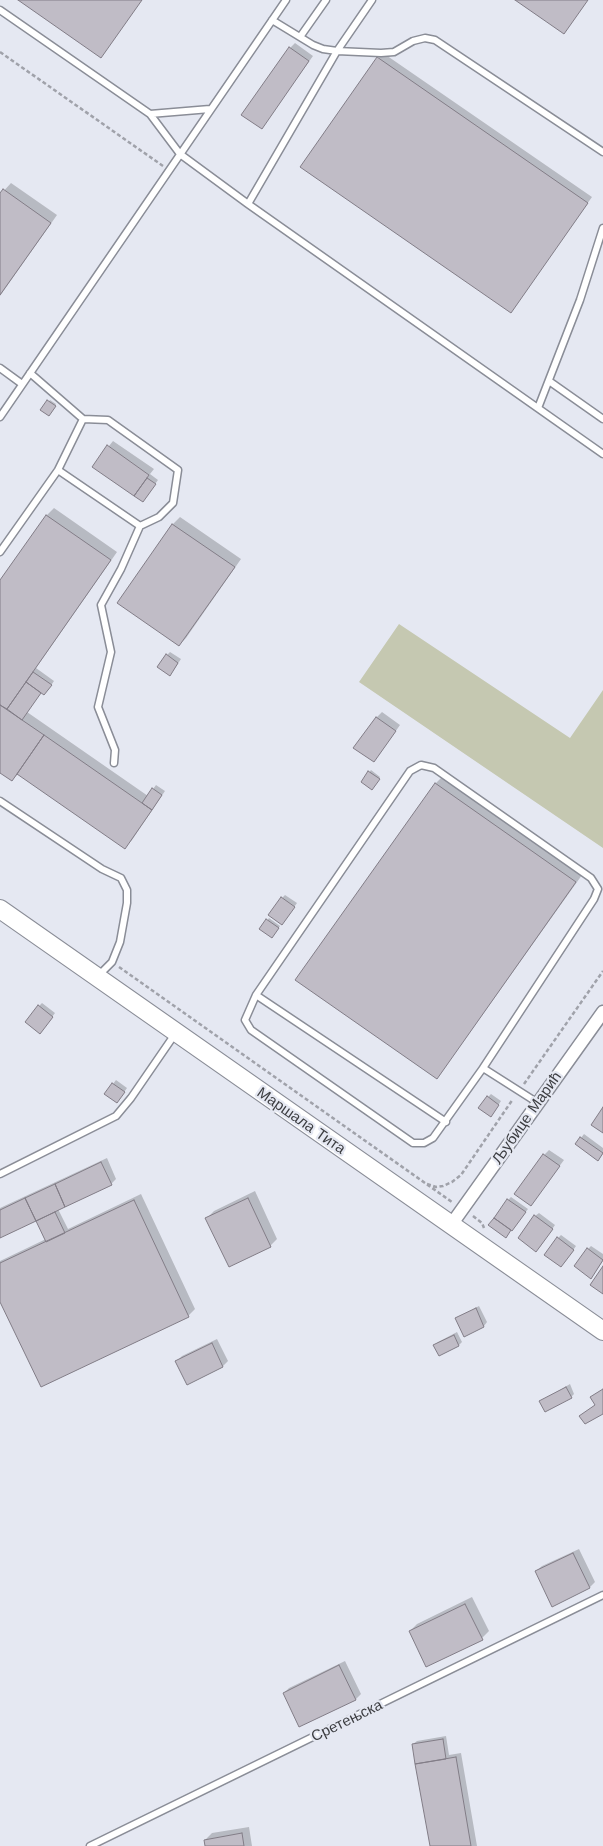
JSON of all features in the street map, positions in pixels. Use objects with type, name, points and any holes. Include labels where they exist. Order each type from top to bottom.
[{"type":"main road","name":"Маршала Тита","points":[[0,909],[603,1331]]},
{"type":"street","name":"Љубице Марић","points":[[451,1225],[538,1103],[597,1028],[603,1012]]},
{"type":"lane","points":[[0,417],[286,0]]},
{"type":"lane","points":[[300,37],[326,0]]},
{"type":"lane","points":[[248,204],[337,51],[372,0]]},
{"type":"lane","points":[[0,10],[150,114],[180,154],[603,454]]},
{"type":"lane","points":[[272,20],[313,45],[337,51],[394,52],[413,41],[425,38],[435,40],[603,152]]},
{"type":"lane","points":[[150,114],[210,109]]},
{"type":"lane","points":[[538,408],[580,300],[603,228]]},
{"type":"lane","points":[[0,368],[22,384]]},
{"type":"lane","points":[[30,373],[84,419],[108,420],[178,470],[173,503],[159,517],[140,526],[121,569],[101,605],[111,652],[98,707],[115,750],[114,763]]},
{"type":"lane","points":[[548,382],[603,419]]},
{"type":"lane","points":[[0,552],[58,470],[84,419]]},
{"type":"lane","points":[[58,470],[140,526]]},
{"type":"lane","points":[[421,765],[434,768],[591,878],[598,889],[589,907],[483,1068],[433,1138],[424,1143],[413,1143],[251,1030],[245,1020],[256,995],[410,771],[421,765]]},
{"type":"lane","points":[[0,802],[102,869],[121,878],[127,890],[127,904],[120,942],[112,962],[98,977]]},
{"type":"lane","points":[[256,995],[446,1122]]},
{"type":"lane","points":[[0,1174],[116,1116],[131,1098],[176,1033]]},
{"type":"lane","points":[[483,1068],[538,1103]]},
{"type":"lane","name":"Сретењска","points":[[90,1846],[603,1595]]},
{"type":"path","points":[[0,52],[169,170]]},
{"type":"path","points":[[112,962],[425,1184],[482,1222],[487,1235]]},
{"type":"green space","points":[[399,624],[570,738],[603,690],[603,848],[359,682]]},
{"type":"building","points":[[18,0],[142,0],[101,58]]},
{"type":"building","points":[[515,0],[588,0],[564,34]]},
{"type":"building","points":[[289,47],[309,61],[262,129],[241,115]]},
{"type":"building","points":[[377,57],[588,203],[511,313],[300,167]]},
{"type":"building","points":[[3,189],[51,223],[0,295],[0,193]]},
{"type":"building","points":[[47,400],[56,406],[49,416],[40,410]]},
{"type":"building","points":[[107,445],[149,475],[134,496],[92,467]]},
{"type":"building","points":[[147,478],[156,484],[143,502],[134,496]]},
{"type":"building","points":[[46,515],[111,560],[7,709],[0,705],[0,580]]},
{"type":"building","points":[[172,524],[235,567],[179,646],[117,603]]},
{"type":"building","points":[[166,654],[178,663],[170,676],[157,667]]},
{"type":"building","points":[[33,672],[52,685],[44,695],[26,682]]},
{"type":"building","points":[[26,682],[41,693],[22,720],[7,709]]},
{"type":"building","points":[[0,705],[44,735],[12,781],[0,773]]},
{"type":"building","points":[[376,717],[396,731],[374,762],[353,748]]},
{"type":"building","points":[[44,735],[152,810],[125,849],[17,774]]},
{"type":"building","points":[[368,771],[380,779],[372,790],[361,782]]},
{"type":"building","points":[[435,783],[576,882],[437,1079],[295,980]]},
{"type":"building","points":[[152,788],[162,795],[152,810],[142,803]]},
{"type":"building","points":[[281,897],[295,907],[282,925],[268,915]]},
{"type":"building","points":[[266,919],[279,928],[272,938],[259,929]]},
{"type":"building","points":[[38,1005],[53,1017],[40,1034],[25,1022]]},
{"type":"building","points":[[112,1083],[125,1092],[117,1103],[104,1094]]},
{"type":"building","points":[[487,1096],[499,1105],[491,1117],[478,1108]]},
{"type":"building","points":[[603,1107],[603,1133],[591,1125]]},
{"type":"building","points":[[580,1137],[603,1153],[598,1161],[575,1144]]},
{"type":"building","points":[[543,1154],[560,1166],[531,1206],[514,1194]]},
{"type":"building","points":[[101,1162],[112,1185],[65,1207],[55,1184]]},
{"type":"building","points":[[55,1184],[65,1207],[36,1221],[25,1198]]},
{"type":"building","points":[[25,1198],[36,1221],[0,1238],[0,1210]]},
{"type":"building","points":[[248,1198],[271,1247],[229,1267],[205,1218]]},
{"type":"building","points":[[507,1199],[526,1212],[512,1231],[494,1218]]},
{"type":"building","points":[[134,1200],[189,1317],[41,1387],[0,1302],[0,1263]]},
{"type":"building","points":[[55,1212],[65,1233],[46,1242],[36,1221]]},
{"type":"building","points":[[534,1215],[553,1229],[536,1252],[518,1238]]},
{"type":"building","points":[[494,1218],[511,1230],[506,1238],[488,1225]]},
{"type":"building","points":[[557,1237],[574,1250],[561,1267],[544,1255]]},
{"type":"building","points":[[587,1248],[603,1260],[591,1279],[574,1266]]},
{"type":"building","points":[[603,1266],[603,1294],[590,1285]]},
{"type":"building","points":[[476,1308],[484,1327],[464,1337],[455,1318]]},
{"type":"building","points":[[454,1335],[459,1346],[439,1356],[433,1345]]},
{"type":"building","points":[[212,1343],[223,1367],[187,1385],[175,1361]]},
{"type":"building","points":[[566,1387],[572,1398],[545,1412],[539,1401]]},
{"type":"building","points":[[603,1389],[603,1414],[585,1424],[579,1416],[595,1405],[590,1397]]},
{"type":"building","points":[[573,1553],[590,1588],[552,1607],[535,1571]]},
{"type":"building","points":[[465,1604],[483,1640],[426,1667],[409,1631]]},
{"type":"building","points":[[339,1665],[356,1700],[299,1727],[283,1693]]},
{"type":"building","points":[[443,1739],[446,1759],[415,1764],[412,1744]]},
{"type":"building","points":[[456,1757],[471,1846],[430,1846],[415,1764]]},
{"type":"building","points":[[242,1833],[244,1846],[205,1846],[204,1840]]}]
